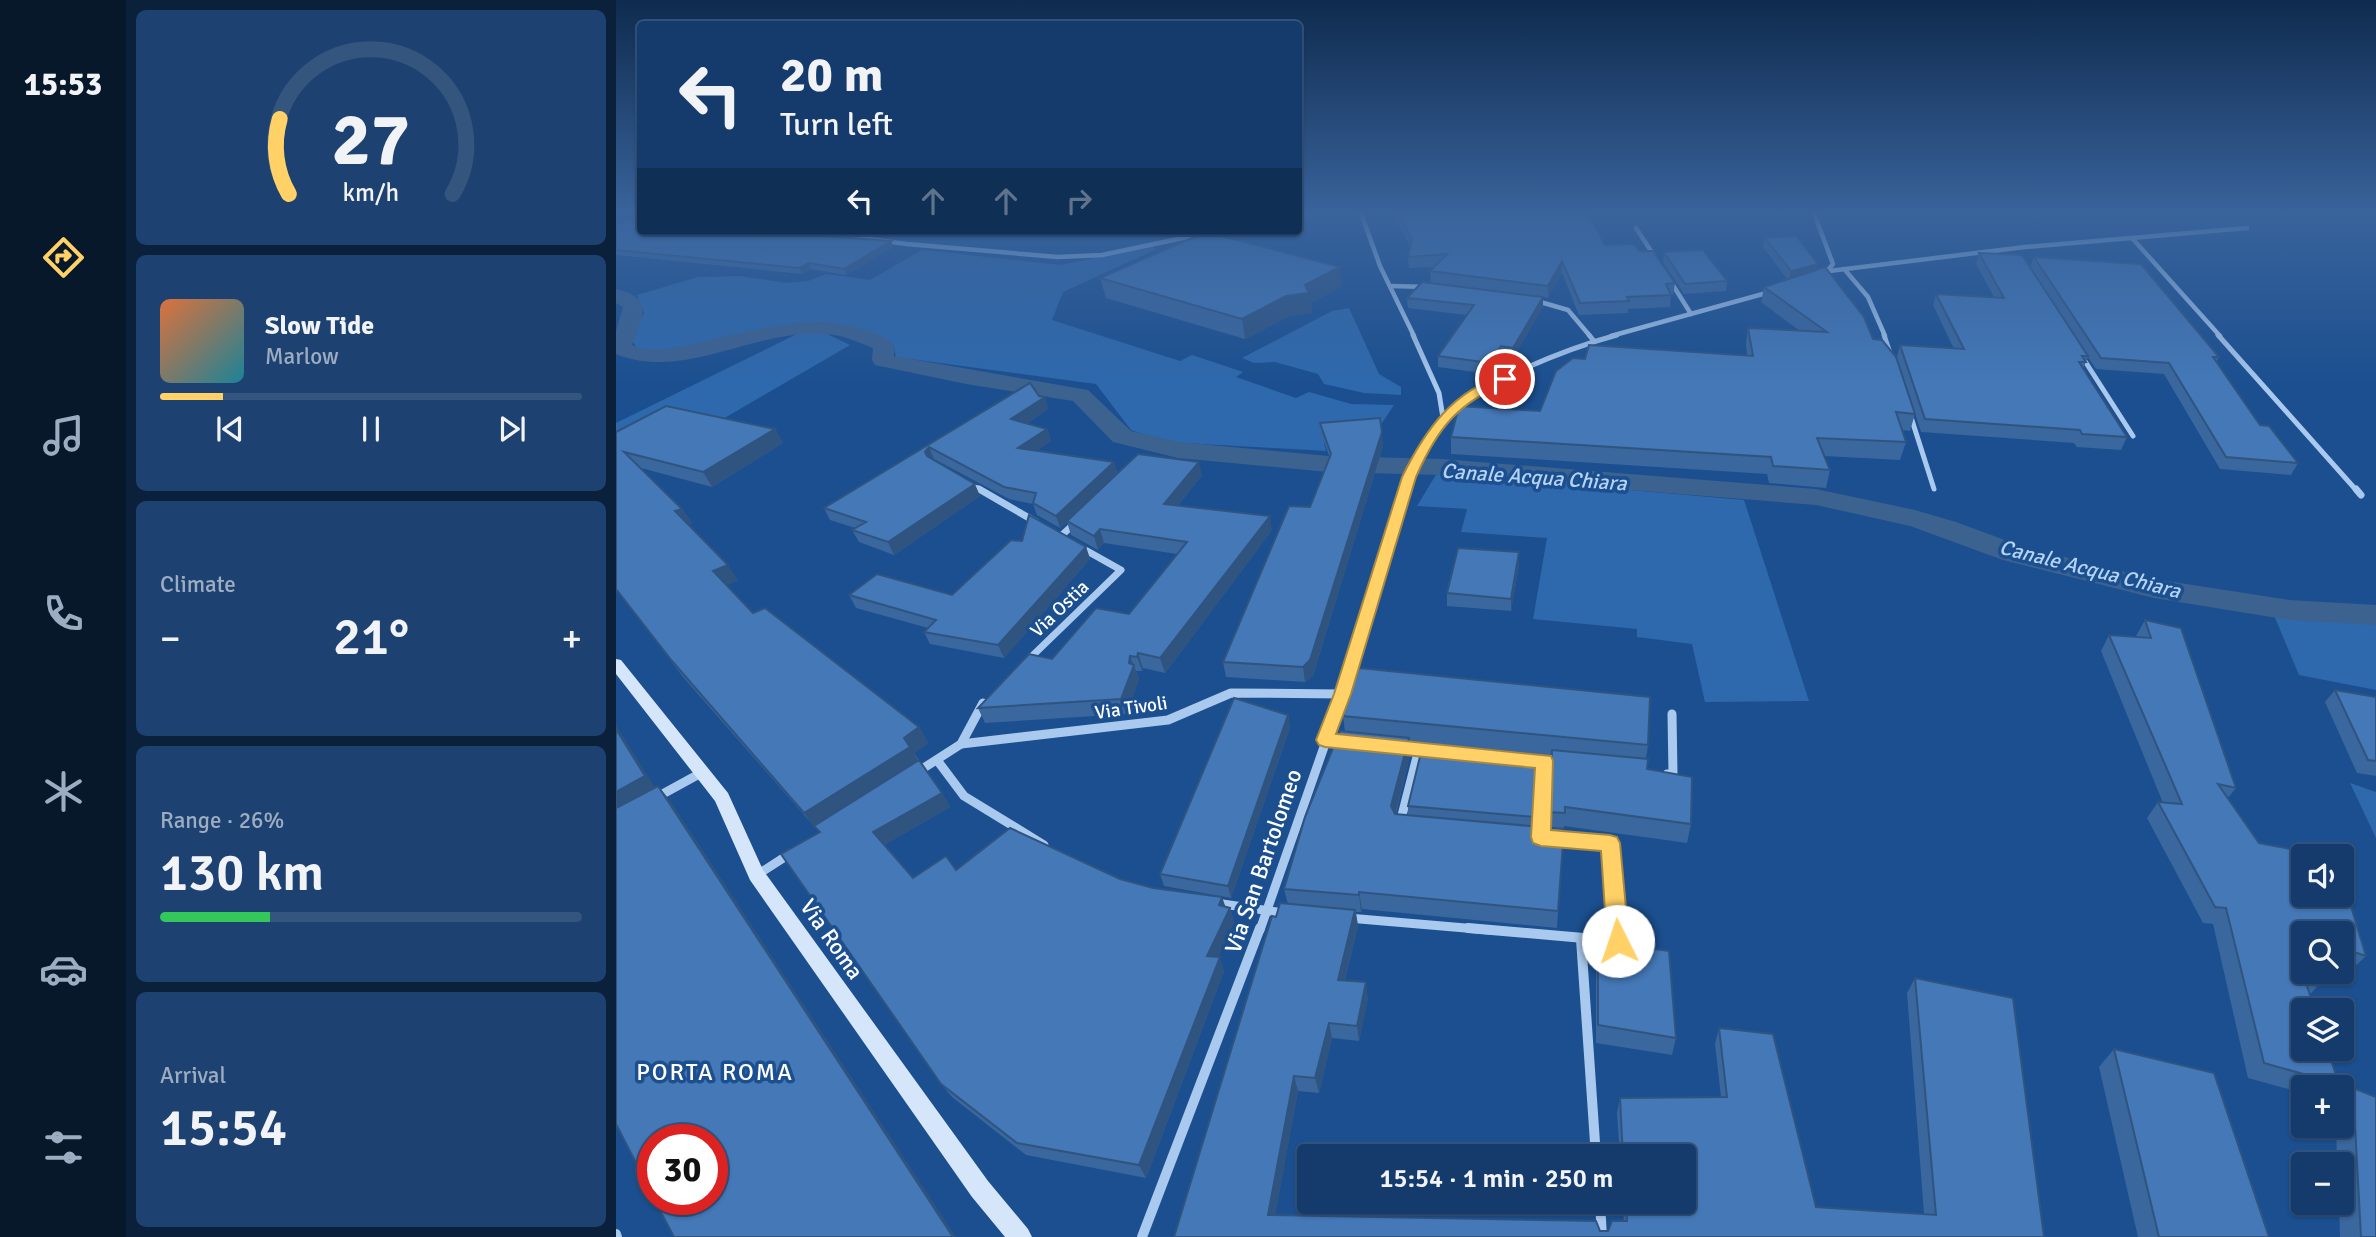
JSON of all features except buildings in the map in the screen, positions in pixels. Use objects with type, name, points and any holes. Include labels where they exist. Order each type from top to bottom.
[{"type":"street","points":[[1383,271],[1439,393],[1443,418]]},
{"type":"street","points":[[1664,271],[1691,314]]},
{"type":"street","points":[[1809,281],[1822,277],[1829,271]]},
{"type":"street","points":[[1846,271],[1855,277],[1878,316],[1895,369]]},
{"type":"street","points":[[2162,271],[2361,495]]},
{"type":"street","points":[[1392,286],[1436,288]]},
{"type":"street","name":"Via San Bartolomeo","points":[[1143,1237],[1267,911],[1343,694],[1409,477],[1422,448],[1443,418],[1483,388],[1594,341],[1783,288]]},
{"type":"street","points":[[1527,299],[1568,310],[1594,341]]},
{"type":"street","points":[[2080,354],[2133,436]]},
{"type":"street","points":[[1908,409],[1934,488]]},
{"type":"street","name":"Via Ostia","points":[[958,477],[1121,570],[1022,666]]},
{"type":"street","points":[[1061,536],[1079,519]]},
{"type":"street","name":"Via Roma","points":[[616,664],[722,798],[756,875],[979,1189],[1020,1237]]},
{"type":"street","name":"Via Tivoli","points":[[961,744],[1168,720],[1231,693],[1343,694]]},
{"type":"street","points":[[914,774],[961,744],[983,704],[993,694]]},
{"type":"street","points":[[1660,773],[1673,774],[1672,714]]},
{"type":"street","points":[[1325,740],[1339,741]]},
{"type":"street","points":[[1406,748],[1433,750]]},
{"type":"street","points":[[1413,826],[1400,824],[1419,749]]},
{"type":"street","points":[[1516,759],[1570,764]]},
{"type":"street","points":[[937,760],[964,796],[1055,851]]},
{"type":"street","points":[[1541,837],[1544,761]]},
{"type":"street","points":[[652,799],[701,773]]},
{"type":"street","points":[[1335,917],[1618,941],[1610,843],[1528,836]]},
{"type":"street","points":[[756,875],[801,846]]},
{"type":"street","points":[[1201,900],[1294,914]]},
{"type":"street","points":[[1581,939],[1596,1144]]},
{"type":"street","points":[[1601,1214],[1602,1237]]},
{"type":"shaded area","points":[[886,271],[1110,271],[1063,292],[1052,320],[1180,361],[1192,355],[1243,372],[1236,377],[1296,398],[1309,392],[1351,404],[1394,405],[1378,429],[1328,436],[1324,443],[1326,451],[1166,442],[1131,430],[1096,384],[896,357],[893,344],[851,331],[796,328],[663,351],[637,348],[631,339],[644,313],[637,295],[698,277],[740,276],[786,283],[808,281],[826,274],[870,280]]},
{"type":"shaded area","points":[[1349,308],[1379,374],[1401,387],[1401,395],[1364,393],[1324,384],[1318,374],[1275,362],[1254,363],[1242,358],[1332,311]]},
{"type":"shaded area","points":[[801,332],[825,333],[850,345],[711,426],[616,449],[616,423]]},
{"type":"shaded area","points":[[1437,473],[1744,500],[1809,701],[1705,702],[1692,644],[1637,637],[1637,629],[1533,619],[1547,538],[1461,532],[1467,509],[1417,506]]},
{"type":"shaded area","points":[[2273,613],[2376,623],[2376,690],[2299,675]]},
{"type":"shaded area","points":[[2350,783],[2376,792],[2376,838]]},
{"type":"waterway","name":"Canale Acqua Chiara","points":[[616,295],[633,304],[632,318],[620,348],[640,356],[675,354],[790,329],[826,327],[856,333],[884,345],[883,360],[966,377],[1080,395],[1093,405],[1122,437],[1178,450],[1328,464],[1442,467],[1816,497],[1920,520],[2014,554],[2110,579],[2244,604],[2289,610],[2376,615]]},
{"type":"district","name":"PORTA ROMA","points":[[715,1072]]},
{"type":"route","points":[[1505,379],[1483,388],[1443,418],[1422,448],[1409,477],[1343,694],[1325,740],[1544,761],[1541,837],[1610,843],[1618,941]]}]
